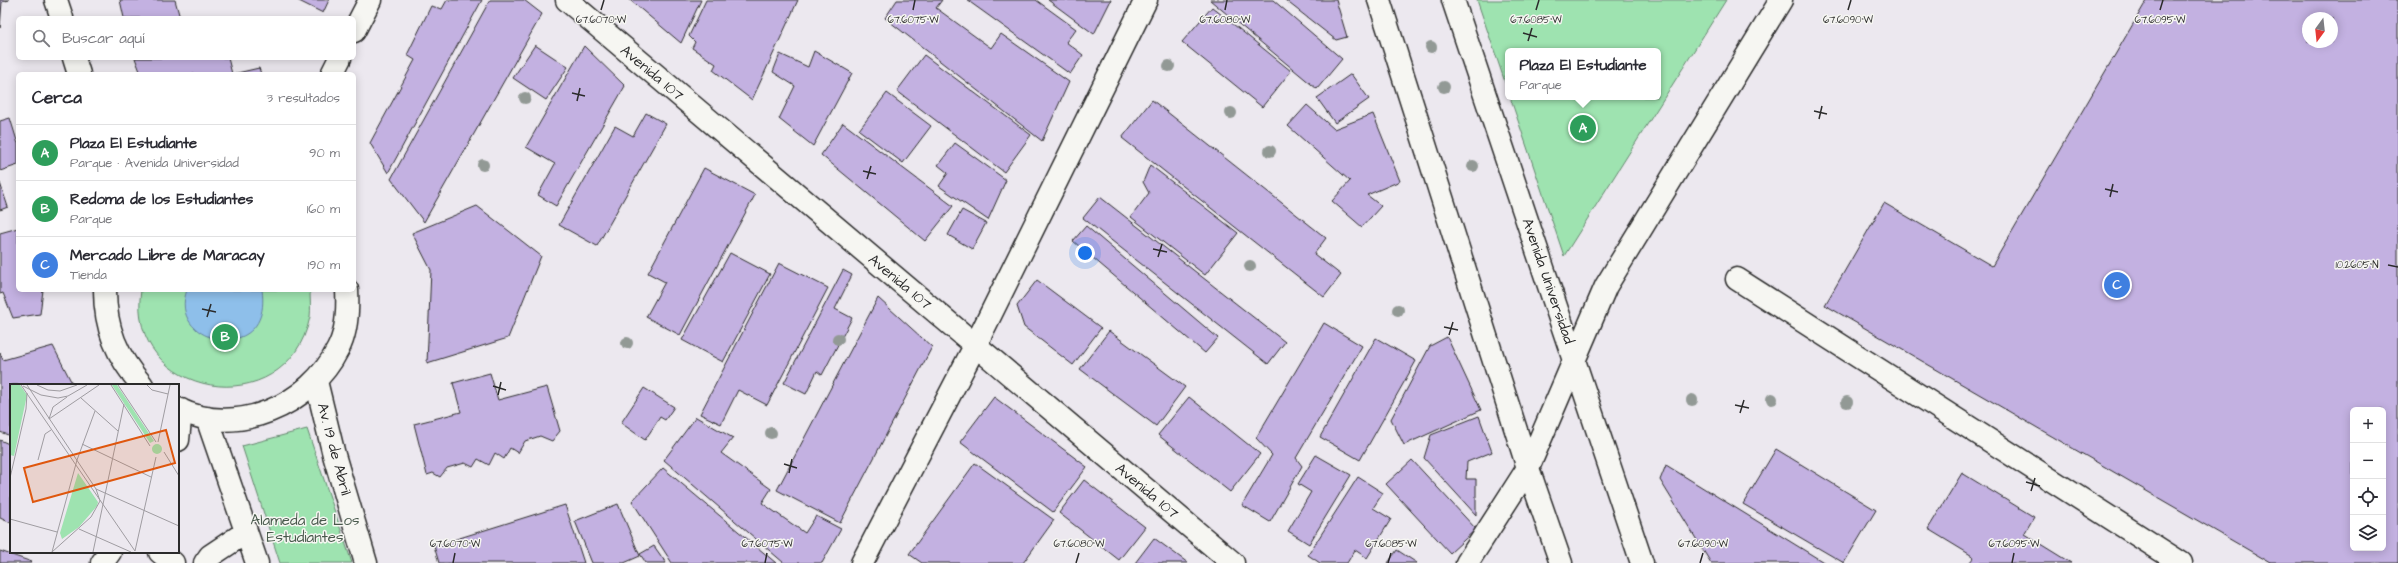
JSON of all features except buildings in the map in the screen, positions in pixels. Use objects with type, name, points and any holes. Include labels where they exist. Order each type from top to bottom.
[{"type":"street","points":[[56,0],[61,16]]},
{"type":"street","points":[[356,27],[370,0]]},
{"type":"street","name":"Avenida 107","points":[[567,0],[975,346],[1234,563]]},
{"type":"street","points":[[862,563],[975,346],[1146,0]]},
{"type":"street","points":[[1379,0],[1528,468],[1561,563]]},
{"type":"street","name":"Avenida Universidad","points":[[1453,0],[1642,563]]},
{"type":"street","points":[[1467,563],[1528,468],[1606,286],[1781,0]]},
{"type":"street","points":[[75,60],[78,72]]},
{"type":"street","points":[[333,72],[339,60]]},
{"type":"street","points":[[1737,279],[2181,563]]},
{"type":"street","points":[[105,292],[105,312],[112,340],[129,376],[141,384]]},
{"type":"street","points":[[179,410],[207,418],[237,419],[266,413],[293,400],[316,381],[338,349],[348,311],[347,292]]},
{"type":"street","name":"Av. 19 de Abril","points":[[316,381],[334,456],[366,563]]},
{"type":"street","points":[[207,418],[257,563]]},
{"type":"street","points":[[205,563],[210,556],[246,532]]},
{"type":"street","points":[[99,563],[102,553]]},
{"type":"street","points":[[102,563],[109,553]]},
{"type":"street","points":[[161,553],[173,563]]},
{"type":"green space","points":[[1477,0],[1726,0],[1564,256],[1511,100],[1661,100],[1661,48],[1505,48],[1505,82]]},
{"type":"green space","points":[[141,292],[310,292],[310,317],[295,352],[272,374],[242,385],[210,385],[181,375],[157,355],[142,326]]},
{"type":"green space","name":"Alameda de Los Estudiantes","points":[[307,429],[352,563],[280,563],[242,446]]},
{"type":"water","points":[[187,292],[262,292],[261,314],[252,330],[238,338],[221,340],[204,335],[191,324],[185,309]]},
{"type":"place","name":"Plaza El Estudiante","points":[[1583,128]]},
{"type":"place","name":"Mercado Libre de Maracay","points":[[2117,285]]},
{"type":"place","name":"Redoma de los Estudiantes","points":[[225,337]]}]
